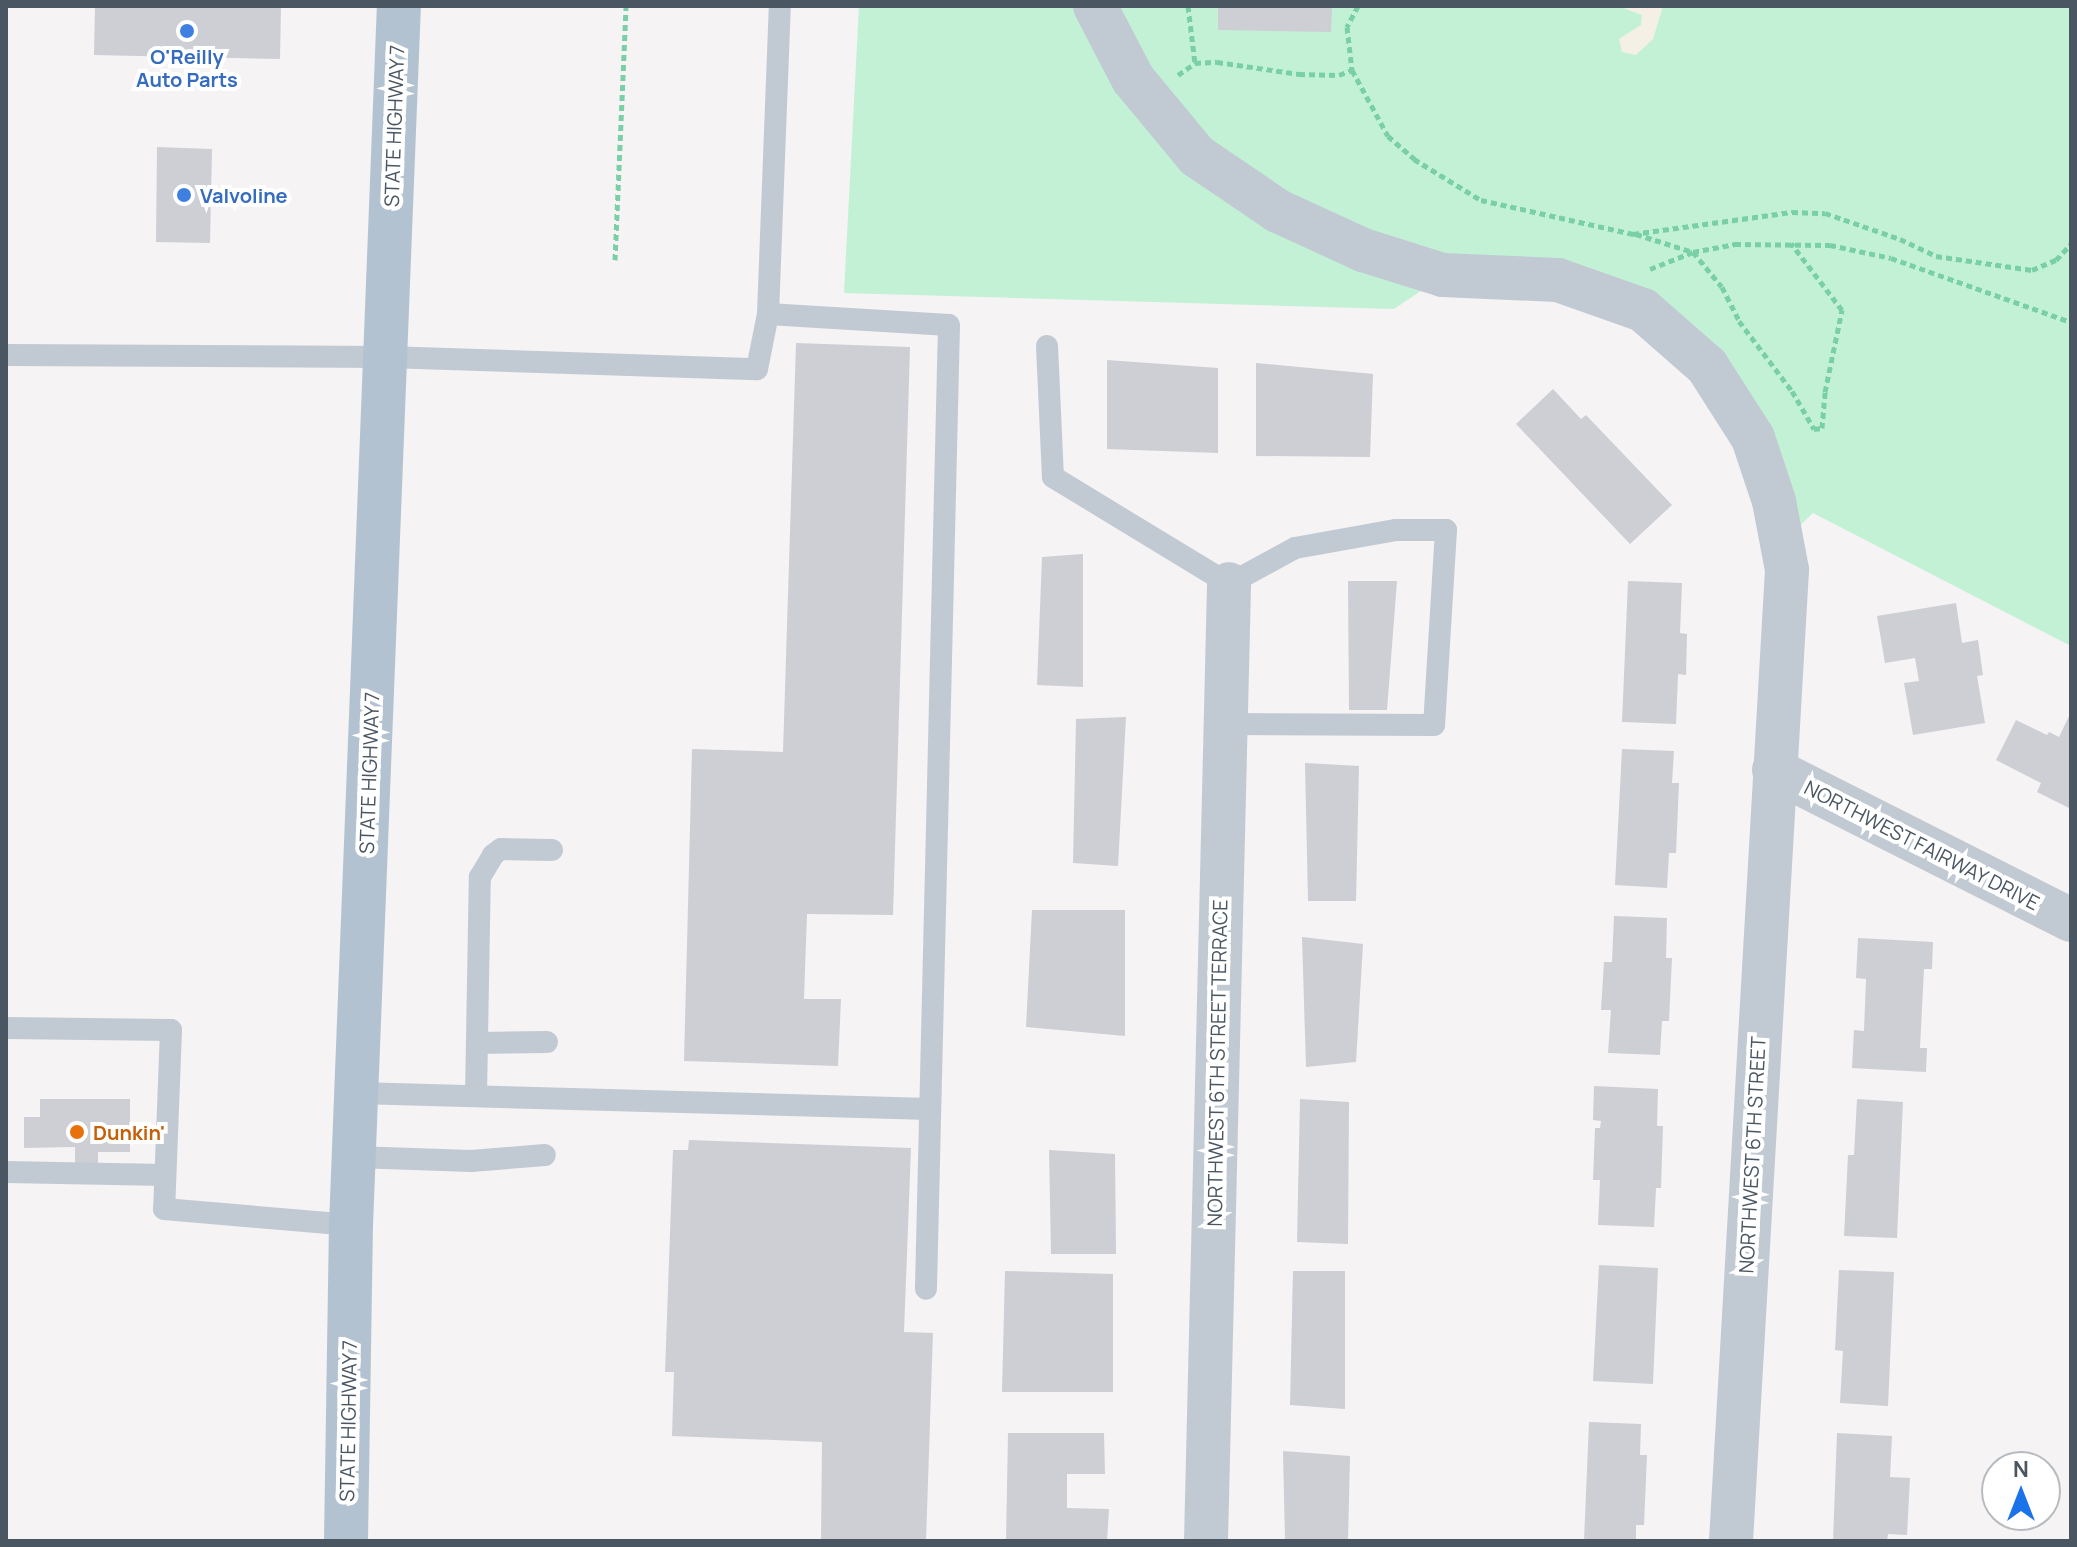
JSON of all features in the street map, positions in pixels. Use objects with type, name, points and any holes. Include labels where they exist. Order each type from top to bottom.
[{"type":"main road","name":"STATE HIGHWAY 7","points":[[346,1541],[351,1225],[399,6]]},
{"type":"street","name":"NORTHWEST 6TH STREET","points":[[1095,6],[1133,79],[1197,156],[1278,211],[1363,250],[1443,275],[1558,280],[1643,310],[1707,366],[1753,438],[1774,501],[1787,570],[1731,1541]]},
{"type":"street","name":"NORTHWEST 6TH STREET TERRACE","points":[[1206,1541],[1229,584]]},
{"type":"street","name":"NORTHWEST FAIRWAY DRIVE","points":[[1774,770],[2071,920]]},
{"type":"lane","points":[[6,355],[386,357],[757,369],[768,314],[780,6]]},
{"type":"lane","points":[[768,314],[949,325],[926,1289]]},
{"type":"lane","points":[[1047,346],[1053,477],[1111,516],[1229,584],[1295,548],[1396,530],[1446,530],[1434,725],[1226,724]]},
{"type":"lane","points":[[476,1096],[480,877],[493,855],[501,849],[552,850]]},
{"type":"lane","points":[[6,1043],[38,1027]]},
{"type":"lane","points":[[6,1028],[171,1030],[164,1209],[351,1225]]},
{"type":"lane","points":[[477,1043],[547,1042]]},
{"type":"lane","points":[[357,1093],[930,1109]]},
{"type":"lane","points":[[355,1157],[471,1161],[545,1155]]},
{"type":"lane","points":[[6,1172],[165,1175]]},
{"type":"path","points":[[615,260],[626,6]]},
{"type":"path","points":[[1188,6],[1195,63]]},
{"type":"path","points":[[1358,6],[1347,27],[1352,70],[1388,136],[1462,191],[1481,200],[1633,234],[1693,252],[1722,287],[1739,321],[1792,391],[1814,429],[1822,428],[1825,392],[1842,310],[1791,243]]},
{"type":"path","points":[[1149,98],[1195,63],[1217,62],[1299,74],[1339,75],[1352,70]]},
{"type":"path","points":[[1633,234],[1807,211],[1849,220],[1936,256],[1989,266],[2043,268],[2071,244]]},
{"type":"path","points":[[1611,298],[1652,268],[1693,252],[1735,244],[1830,245],[1891,258],[2071,322]]},
{"type":"green space","points":[[859,6],[2071,6],[2071,646],[1813,513],[1782,543],[1774,501],[1643,310],[1443,276],[1394,309],[844,293]]},
{"type":"sand","points":[[1618,6],[1663,6],[1653,39],[1636,55],[1622,52],[1619,39],[1641,25],[1642,15]]},
{"type":"building","name":"O'Reilly Auto Parts","points":[[95,6],[281,6],[280,59],[94,55]]},
{"type":"building","points":[[1218,6],[1332,6],[1331,32],[1218,30]]},
{"type":"building","name":"Valvoline","points":[[157,147],[212,149],[210,243],[156,242]]},
{"type":"building","points":[[796,343],[910,347],[893,915],[807,914],[804,999],[841,999],[838,1066],[684,1061],[692,749],[783,752]]},
{"type":"building","points":[[1107,360],[1218,368],[1218,453],[1107,449]]},
{"type":"building","points":[[1256,363],[1373,374],[1370,457],[1256,456]]},
{"type":"building","points":[[1553,389],[1581,419],[1586,415],[1672,505],[1630,544],[1516,424]]},
{"type":"building","points":[[1083,554],[1083,687],[1037,685],[1042,557]]},
{"type":"building","points":[[1348,581],[1397,581],[1387,710],[1349,710]]},
{"type":"building","points":[[1628,581],[1682,583],[1680,633],[1687,634],[1686,675],[1678,674],[1676,724],[1622,722]]},
{"type":"building","points":[[1956,603],[1962,643],[1978,640],[1983,675],[1977,676],[1985,723],[1913,735],[1904,683],[1919,681],[1915,658],[1885,663],[1877,616]]},
{"type":"building","points":[[2071,712],[2071,809],[2037,792],[2041,783],[1996,760],[2016,720],[2047,735],[2049,732],[2059,737]]},
{"type":"building","points":[[1126,717],[1118,866],[1073,863],[1076,719]]},
{"type":"building","points":[[1622,749],[1674,751],[1672,783],[1679,783],[1676,853],[1669,853],[1667,888],[1615,885]]},
{"type":"building","points":[[1305,763],[1359,766],[1356,901],[1308,901]]},
{"type":"building","points":[[1032,910],[1125,910],[1125,1036],[1026,1027]]},
{"type":"building","points":[[1614,916],[1667,918],[1666,958],[1672,958],[1669,1021],[1662,1021],[1660,1055],[1608,1053],[1611,1010],[1601,1010],[1604,962],[1612,962]]},
{"type":"building","points":[[1302,937],[1363,944],[1356,1062],[1306,1067]]},
{"type":"building","points":[[1858,938],[1933,942],[1932,969],[1924,969],[1920,1048],[1927,1048],[1926,1072],[1852,1068],[1854,1030],[1864,1031],[1866,979],[1856,978]]},
{"type":"building","points":[[1594,1086],[1658,1089],[1657,1126],[1663,1126],[1661,1188],[1656,1188],[1654,1227],[1598,1225],[1600,1180],[1593,1180],[1595,1128],[1600,1128],[1601,1121],[1593,1120]]},
{"type":"building","name":"Dunkin'","points":[[40,1099],[130,1099],[130,1152],[98,1152],[98,1163],[75,1163],[75,1147],[24,1148],[24,1117],[40,1117]]},
{"type":"building","points":[[1300,1099],[1349,1102],[1348,1244],[1297,1242]]},
{"type":"building","points":[[1857,1099],[1903,1102],[1897,1238],[1844,1236],[1848,1155],[1854,1155]]},
{"type":"building","points":[[689,1140],[911,1148],[904,1332],[933,1333],[926,1541],[821,1541],[822,1442],[672,1436],[674,1372],[665,1372],[673,1150],[688,1150]]},
{"type":"building","points":[[1049,1150],[1115,1154],[1116,1254],[1051,1254]]},
{"type":"building","points":[[1599,1265],[1658,1268],[1653,1384],[1593,1381]]},
{"type":"building","points":[[1839,1270],[1894,1272],[1888,1406],[1840,1403],[1843,1351],[1835,1350]]},
{"type":"building","points":[[1005,1271],[1113,1274],[1113,1392],[1002,1392]]},
{"type":"building","points":[[1293,1271],[1345,1271],[1345,1409],[1290,1405]]},
{"type":"building","points":[[1589,1422],[1641,1424],[1640,1455],[1647,1455],[1644,1525],[1636,1525],[1636,1541],[1584,1541]]},
{"type":"building","points":[[1008,1433],[1104,1433],[1105,1474],[1067,1474],[1067,1508],[1109,1509],[1107,1541],[1006,1541]]},
{"type":"building","points":[[1837,1433],[1892,1436],[1890,1477],[1910,1478],[1907,1535],[1888,1534],[1887,1541],[1833,1541]]},
{"type":"building","points":[[1283,1451],[1350,1456],[1348,1541],[1285,1541]]},
{"type":"place","name":"O'Reilly Auto Parts","points":[[187,31]]},
{"type":"place","name":"Valvoline","points":[[184,195]]},
{"type":"place","name":"Dunkin'","points":[[77,1132]]}]
